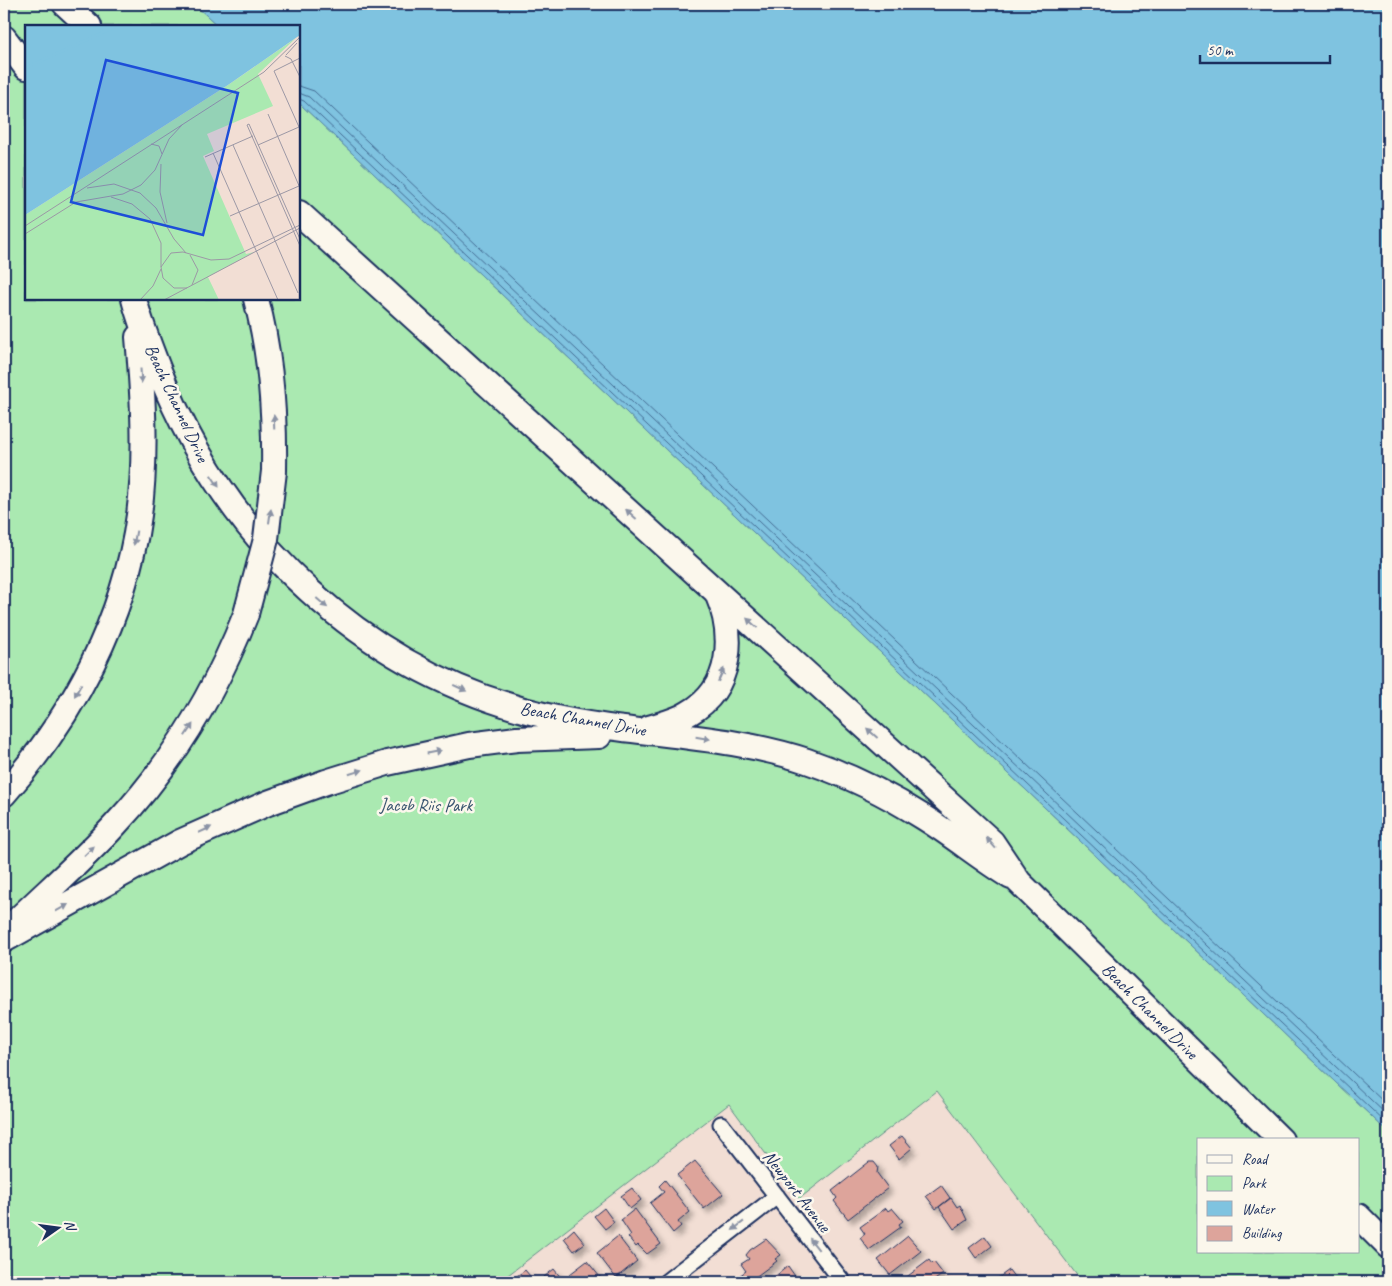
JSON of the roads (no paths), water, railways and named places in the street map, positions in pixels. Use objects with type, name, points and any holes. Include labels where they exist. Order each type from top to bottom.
[{"type":"main road","points":[[65,4],[88,25]]},
{"type":"main road","points":[[4,38],[25,66]]},
{"type":"main road","name":"Beach Channel Drive","points":[[300,214],[992,842],[1019,882],[1279,1138]]},
{"type":"main road","points":[[4,934],[115,826],[161,770],[214,688],[246,614],[266,539],[274,471],[274,426],[270,376],[256,300]]},
{"type":"main road","points":[[4,794],[43,745],[78,691],[113,617],[129,567],[139,515],[144,463],[144,413],[135,305]]},
{"type":"main road","name":"Beach Channel Drive","points":[[135,305],[163,381],[200,458],[229,501],[261,542],[321,603],[359,633],[397,657],[487,700],[571,721],[759,748],[806,761],[853,779],[923,817],[982,859],[1019,882]]},
{"type":"main road","points":[[4,940],[188,838],[268,803],[326,782],[387,763],[468,745],[517,739],[592,737],[642,730],[690,713],[708,697],[716,685],[727,660],[729,647],[726,619],[716,591]]},
{"type":"main road","points":[[1360,1218],[1388,1246]]},
{"type":"street","name":"Newport Avenue","points":[[721,1124],[843,1282]]},
{"type":"street","points":[[666,1282],[777,1196]]},
{"type":"water","points":[[194,4],[1388,4],[1388,1132],[300,104],[300,25],[217,25]]},
{"type":"park label","name":"Jacob Riis Park","points":[[426,805]]}]
